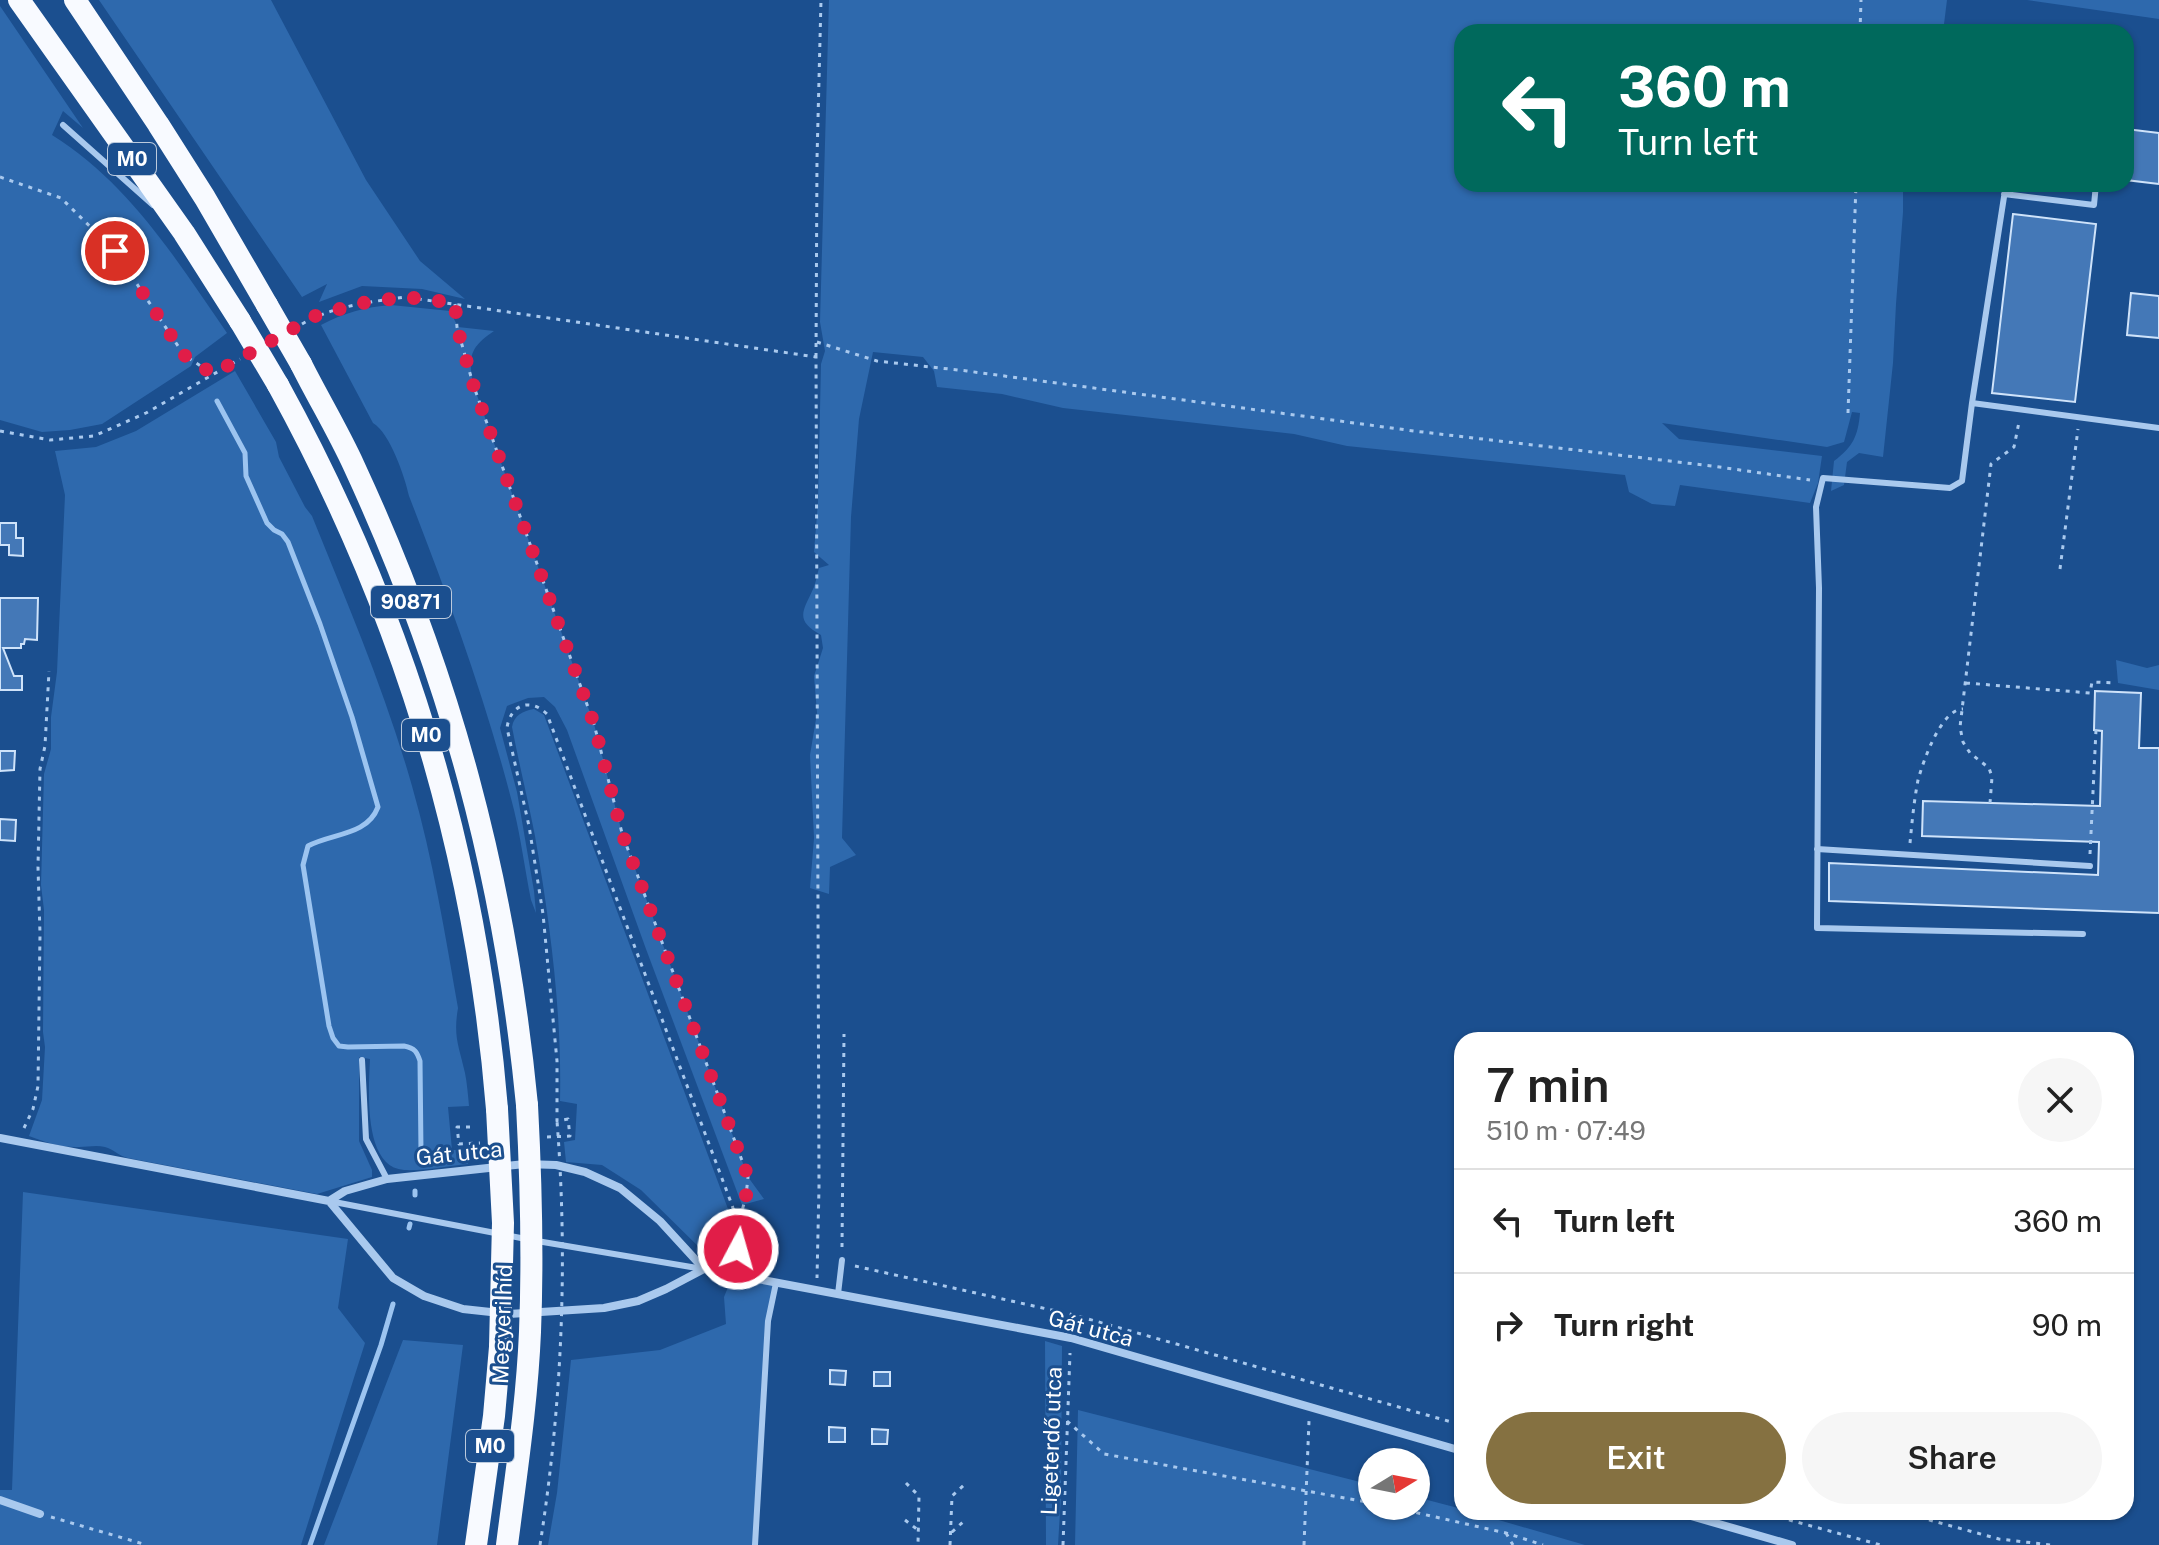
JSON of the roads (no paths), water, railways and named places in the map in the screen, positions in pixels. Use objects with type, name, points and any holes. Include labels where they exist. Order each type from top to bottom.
[{"type":"highway","name":"M0","points":[[19,0],[184,233]]},
{"type":"highway","name":"90871","points":[[75,0],[205,198],[301,364],[353,464],[420,623],[446,697],[488,853]]},
{"type":"highway","name":"Megyeri híd","points":[[184,233],[278,385],[304,432],[359,549],[415,698],[455,836],[478,957],[492,1056],[503,1223],[500,1347],[476,1545]]},
{"type":"highway","name":"Megyeri híd","points":[[488,853],[515,996],[527,1105],[530,1200],[530,1332],[507,1545]]},
{"type":"street","points":[[0,1138],[329,1201],[393,1278],[424,1296],[463,1309],[509,1314],[604,1308],[638,1301],[704,1269]]},
{"type":"street","name":"Gát utca","points":[[329,1201],[345,1191],[387,1179],[491,1167],[545,1164],[585,1172],[620,1188],[660,1221],[704,1269],[1071,1338],[1454,1449]]},
{"type":"street","points":[[0,1500],[40,1514]]},
{"type":"street","points":[[1705,1520],[1792,1545]]},
{"type":"lane","points":[[63,125],[184,233]]},
{"type":"lane","points":[[2083,934],[1817,928],[1819,588],[1816,507],[1823,478],[1950,488],[1962,481],[2004,194],[2094,205],[2095,192]]},
{"type":"lane","points":[[1972,403],[2159,428]]},
{"type":"lane","points":[[1817,849],[2090,866]]},
{"type":"lane","points":[[362,1060],[366,1139],[387,1179]]},
{"type":"lane","points":[[329,1201],[704,1269]]},
{"type":"lane","points":[[838,1294],[842,1260]]},
{"type":"lane","points":[[755,1545],[768,1321],[776,1283]]},
{"type":"waterway","points":[[217,401],[245,453],[246,476],[267,523],[288,542],[352,717],[378,807],[366,824],[308,846],[303,865],[329,1026],[339,1046],[404,1046],[417,1053],[420,1061],[421,1152]]},
{"type":"waterway","points":[[409,1228],[410,1224]]},
{"type":"waterway","points":[[310,1545],[393,1304]]}]
